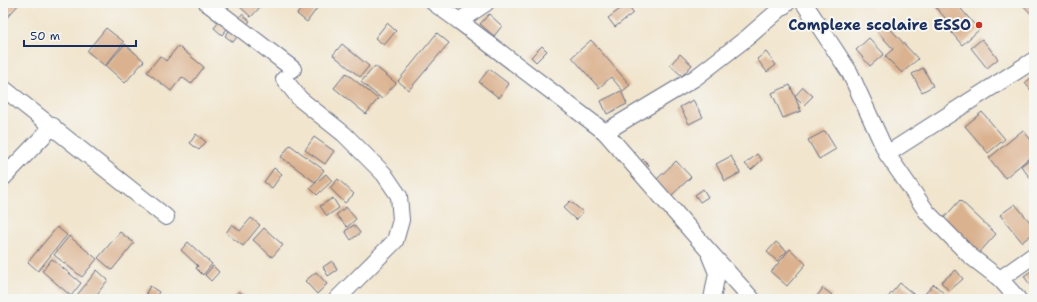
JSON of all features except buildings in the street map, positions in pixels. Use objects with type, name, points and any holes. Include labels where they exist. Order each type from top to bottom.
[{"type":"street","points":[[207,3],[289,74],[300,99],[344,134],[384,174],[399,196],[401,220],[395,241],[337,299]]},
{"type":"street","points":[[434,3],[605,132],[752,299]]},
{"type":"street","points":[[459,21],[486,3]]},
{"type":"street","points":[[605,132],[694,78],[748,37],[788,3]]},
{"type":"street","points":[[804,3],[850,73],[887,154],[927,212],[969,255],[1000,279],[1018,299]]},
{"type":"street","points":[[887,154],[1034,60]]},
{"type":"street","points":[[3,88],[53,126],[166,217]]},
{"type":"street","points":[[3,178],[53,126]]},
{"type":"street","points":[[707,249],[717,273],[712,299]]},
{"type":"street","points":[[1000,279],[1034,255]]},
{"type":"place","name":"Complexe scolaire ESSO","points":[[979,25]]}]
